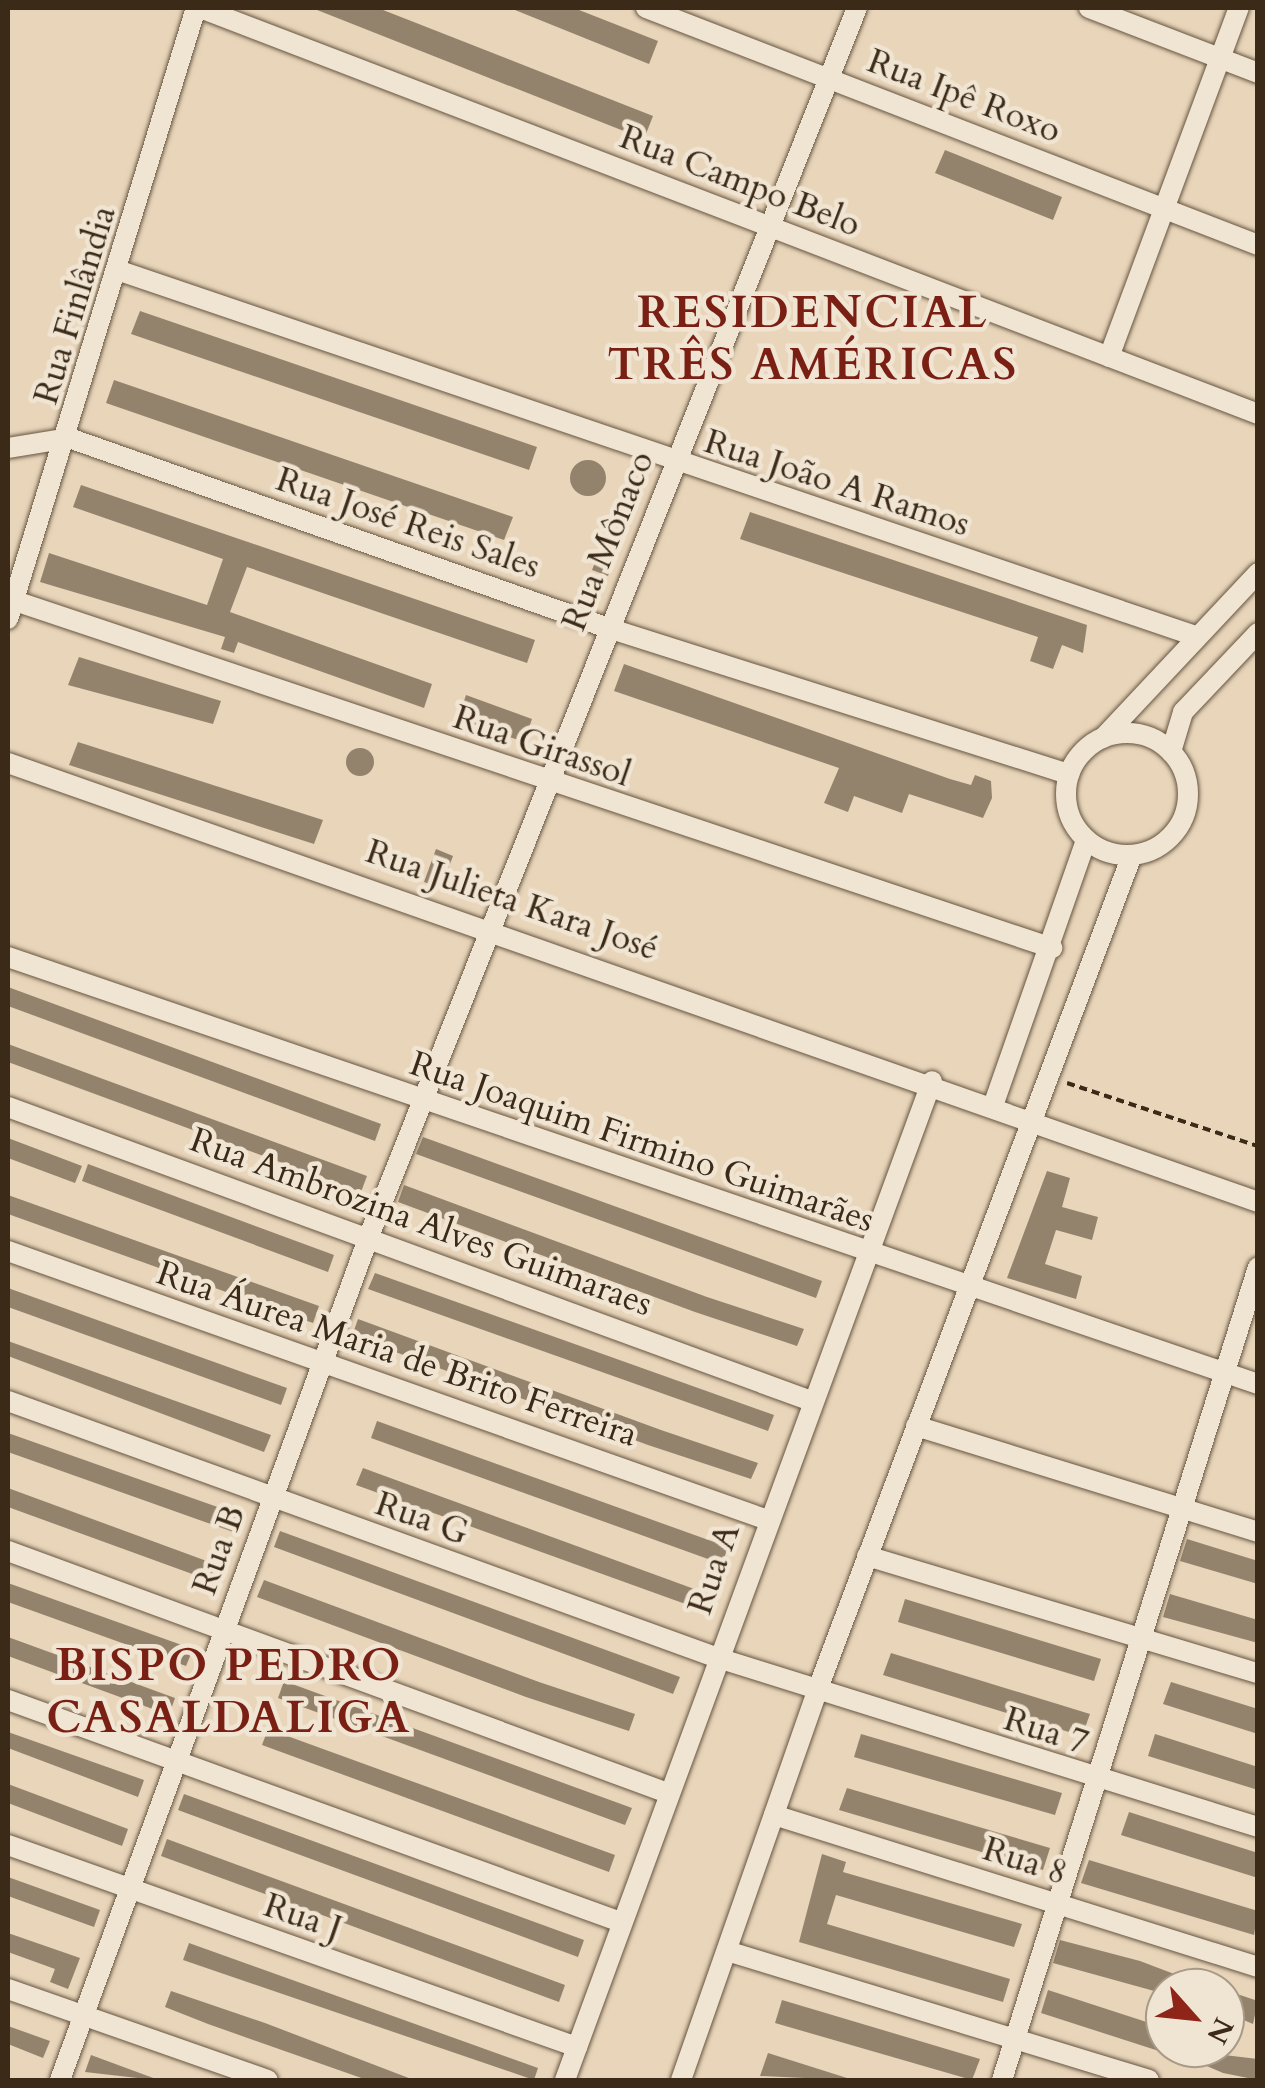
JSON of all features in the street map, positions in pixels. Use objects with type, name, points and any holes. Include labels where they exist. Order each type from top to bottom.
[{"type":"street","name":"Rua Campo Belo","points":[[198,8],[1258,414]]},
{"type":"street","name":"Rua Finlândia","points":[[10,609],[70,438],[198,8]]},
{"type":"street","name":"Rua Ipê Roxo","points":[[646,8],[1258,245]]},
{"type":"street","name":"Rua Mônaco","points":[[422,1100],[857,8]]},
{"type":"street","points":[[1089,8],[1258,73]]},
{"type":"street","points":[[1109,357],[1224,59],[1239,8]]},
{"type":"street","name":"Rua João A Ramos","points":[[120,272],[674,463],[1195,636]]},
{"type":"street","points":[[8,448],[70,438]]},
{"type":"street","name":"Rua José Reis Sales","points":[[70,438],[608,628],[1069,774]]},
{"type":"street","points":[[1103,738],[1140,734],[1171,752],[1186,782],[1183,815],[1164,842],[1132,855],[1086,840],[1070,816],[1069,774],[1195,636],[1258,574]]},
{"type":"street","name":"Rua Girassol","points":[[10,609],[1052,948]]},
{"type":"street","points":[[1171,752],[1182,712],[1258,633]]},
{"type":"street","name":"Rua Julieta Kara José","points":[[8,763],[932,1081],[994,1103],[1028,1127],[1258,1202]]},
{"type":"street","points":[[994,1103],[1052,948],[1086,840]]},
{"type":"street","points":[[682,2080],[817,1691],[965,1288],[1132,855]]},
{"type":"street","name":"Rua Joaquim Firmino Guimarães","points":[[8,958],[864,1254],[1258,1384]]},
{"type":"street","name":"Rua A","points":[[565,2080],[765,1520],[932,1081]]},
{"type":"street","name":"Rua B","points":[[60,2080],[422,1100]]},
{"type":"street","name":"Rua Ambrozina Alves Guimaraes","points":[[8,1107],[812,1401]]},
{"type":"street","name":"Rua Áurea Maria de Brito Ferreira","points":[[8,1251],[765,1520]]},
{"type":"street","points":[[1002,2080],[1258,1267]]},
{"type":"street","name":"Rua G","points":[[8,1402],[272,1500],[817,1691]]},
{"type":"street","points":[[916,1426],[1258,1532]]},
{"type":"street","points":[[8,1551],[668,1793]]},
{"type":"street","points":[[867,1556],[1258,1673]]},
{"type":"street","name":"Rua 7","points":[[817,1691],[1096,1781],[1258,1827]]},
{"type":"street","points":[[8,1700],[620,1922]]},
{"type":"street","name":"Rua 8","points":[[774,1815],[1258,1967]]},
{"type":"street","name":"Rua J","points":[[8,1845],[577,2048]]},
{"type":"street","points":[[726,1951],[1149,2080]]},
{"type":"street","points":[[8,1989],[268,2080]]},
{"type":"path","points":[[1047,1076],[1258,1146]]},
{"type":"building","points":[[312,8],[378,8],[653,116],[644,139]]},
{"type":"building","points":[[510,8],[574,8],[658,41],[649,64]]},
{"type":"building","points":[[945,150],[1062,197],[1053,220],[935,173]]},
{"type":"building","points":[[140,311],[537,447],[529,470],[131,334]]},
{"type":"building","points":[[114,380],[513,517],[504,540],[106,403]]},
{"type":"building","points":[[588,460],[601,465],[606,478],[601,491],[588,496],[575,491],[570,478],[575,465]]},
{"type":"building","points":[[81,485],[535,640],[527,663],[247,567],[230,612],[432,684],[424,708],[238,642],[234,653],[221,649],[225,637],[40,582],[49,553],[207,605],[223,559],[73,507]]},
{"type":"building","points":[[750,512],[1087,625],[1083,653],[1062,645],[1053,669],[1030,661],[1038,637],[740,539]]},
{"type":"building","points":[[601,547],[616,552],[608,576],[592,570]]},
{"type":"building","points":[[79,657],[221,701],[213,724],[68,685]]},
{"type":"building","points":[[624,664],[950,779],[971,785],[975,775],[991,781],[992,798],[983,818],[909,794],[902,813],[854,796],[848,812],[824,803],[839,768],[614,691]]},
{"type":"building","points":[[466,695],[532,719],[524,742],[458,719]]},
{"type":"building","points":[[78,742],[323,820],[314,844],[69,765]]},
{"type":"building","points":[[360,748],[370,752],[374,762],[370,772],[360,776],[350,772],[346,762],[350,752]]},
{"type":"building","points":[[436,849],[453,856],[441,888],[424,882]]},
{"type":"building","points":[[8,987],[381,1124],[375,1141],[8,1006]]},
{"type":"building","points":[[8,1044],[367,1176],[361,1192],[8,1062]]},
{"type":"building","points":[[423,1137],[822,1281],[816,1298],[416,1154]]},
{"type":"building","points":[[8,1138],[82,1166],[75,1183],[8,1158]]},
{"type":"building","points":[[88,1164],[334,1255],[328,1272],[82,1181]]},
{"type":"building","points":[[1047,1171],[1070,1178],[1062,1207],[1098,1217],[1092,1240],[1056,1230],[1045,1264],[1082,1276],[1076,1299],[1007,1278]]},
{"type":"building","points":[[404,1185],[804,1329],[797,1346],[695,1312],[398,1202]]},
{"type":"building","points":[[8,1195],[319,1306],[313,1323],[8,1214]]},
{"type":"building","points":[[375,1273],[774,1415],[768,1431],[368,1289]]},
{"type":"building","points":[[8,1288],[287,1388],[281,1405],[8,1307]]},
{"type":"building","points":[[358,1319],[758,1463],[751,1479],[648,1445],[352,1336]]},
{"type":"building","points":[[8,1341],[271,1435],[264,1452],[8,1356]]},
{"type":"building","points":[[377,1421],[728,1547],[722,1564],[371,1438]]},
{"type":"building","points":[[8,1433],[243,1516],[236,1533],[8,1452]]},
{"type":"building","points":[[363,1468],[708,1594],[702,1610],[356,1485]]},
{"type":"building","points":[[8,1488],[223,1567],[217,1583],[8,1507]]},
{"type":"building","points":[[280,1531],[680,1677],[673,1694],[274,1547]]},
{"type":"building","points":[[1187,1539],[1258,1561],[1258,1584],[1180,1561]]},
{"type":"building","points":[[264,1580],[635,1714],[629,1731],[257,1597]]},
{"type":"building","points":[[8,1583],[193,1649],[186,1666],[8,1602]]},
{"type":"building","points":[[1170,1594],[1258,1620],[1258,1643],[1163,1617]]},
{"type":"building","points":[[905,1599],[1101,1659],[1094,1681],[898,1622]]},
{"type":"building","points":[[8,1637],[175,1698],[169,1715],[8,1656]]},
{"type":"building","points":[[891,1653],[1090,1714],[1082,1736],[883,1675]]},
{"type":"building","points":[[284,1681],[632,1808],[625,1825],[278,1698]]},
{"type":"building","points":[[1171,1682],[1258,1709],[1258,1734],[1163,1704]]},
{"type":"building","points":[[268,1729],[615,1855],[609,1872],[262,1745]]},
{"type":"building","points":[[8,1732],[144,1780],[138,1797],[8,1748]]},
{"type":"building","points":[[861,1734],[1062,1793],[1055,1815],[854,1757]]},
{"type":"building","points":[[1155,1734],[1258,1767],[1258,1790],[1148,1756]]},
{"type":"building","points":[[8,1784],[128,1829],[122,1846],[8,1803]]},
{"type":"building","points":[[847,1788],[1050,1848],[1043,1870],[839,1810]]},
{"type":"building","points":[[184,1794],[584,1940],[578,1957],[178,1810]]},
{"type":"building","points":[[1129,1812],[1258,1853],[1258,1878],[1121,1835]]},
{"type":"building","points":[[167,1839],[565,1985],[559,2002],[161,1856]]},
{"type":"building","points":[[822,1854],[846,1862],[843,1872],[1022,1924],[1014,1947],[836,1895],[827,1924],[1010,1979],[1003,2002],[799,1942]]},
{"type":"building","points":[[1089,1860],[1258,1911],[1254,1935],[1081,1883]]},
{"type":"building","points":[[8,1877],[100,1910],[94,1927],[8,1896]]},
{"type":"building","points":[[8,1933],[80,1958],[68,1989],[50,1982],[55,1969],[8,1952]]},
{"type":"building","points":[[1060,1940],[1158,1968],[1145,1968],[1145,1988],[1053,1963]]},
{"type":"building","points":[[189,1943],[538,2068],[534,2080],[183,1960]]},
{"type":"building","points":[[1048,1990],[1145,2022],[1145,2047],[1041,2013]]},
{"type":"building","points":[[171,1991],[414,2080],[367,2080],[208,2024],[165,2007]]},
{"type":"building","points":[[1245,1997],[1258,2001],[1253,2024],[1245,2021]]},
{"type":"building","points":[[782,2000],[980,2059],[972,2080],[775,2023]]},
{"type":"building","points":[[8,2026],[50,2041],[43,2058],[8,2044]]},
{"type":"building","points":[[768,2053],[847,2078],[847,2080],[760,2076]]},
{"type":"building","points":[[91,2055],[156,2079],[85,2072]]},
{"type":"building","points":[[1245,2057],[1258,2059],[1258,2080],[1211,2068],[1245,2068]]},
{"type":"district","name":"RESIDENCIAL TRÊS AMÉRICAS","points":[[813,339]]},
{"type":"district","name":"BISPO PEDRO CASALDALIGA","points":[[229,1692]]}]
